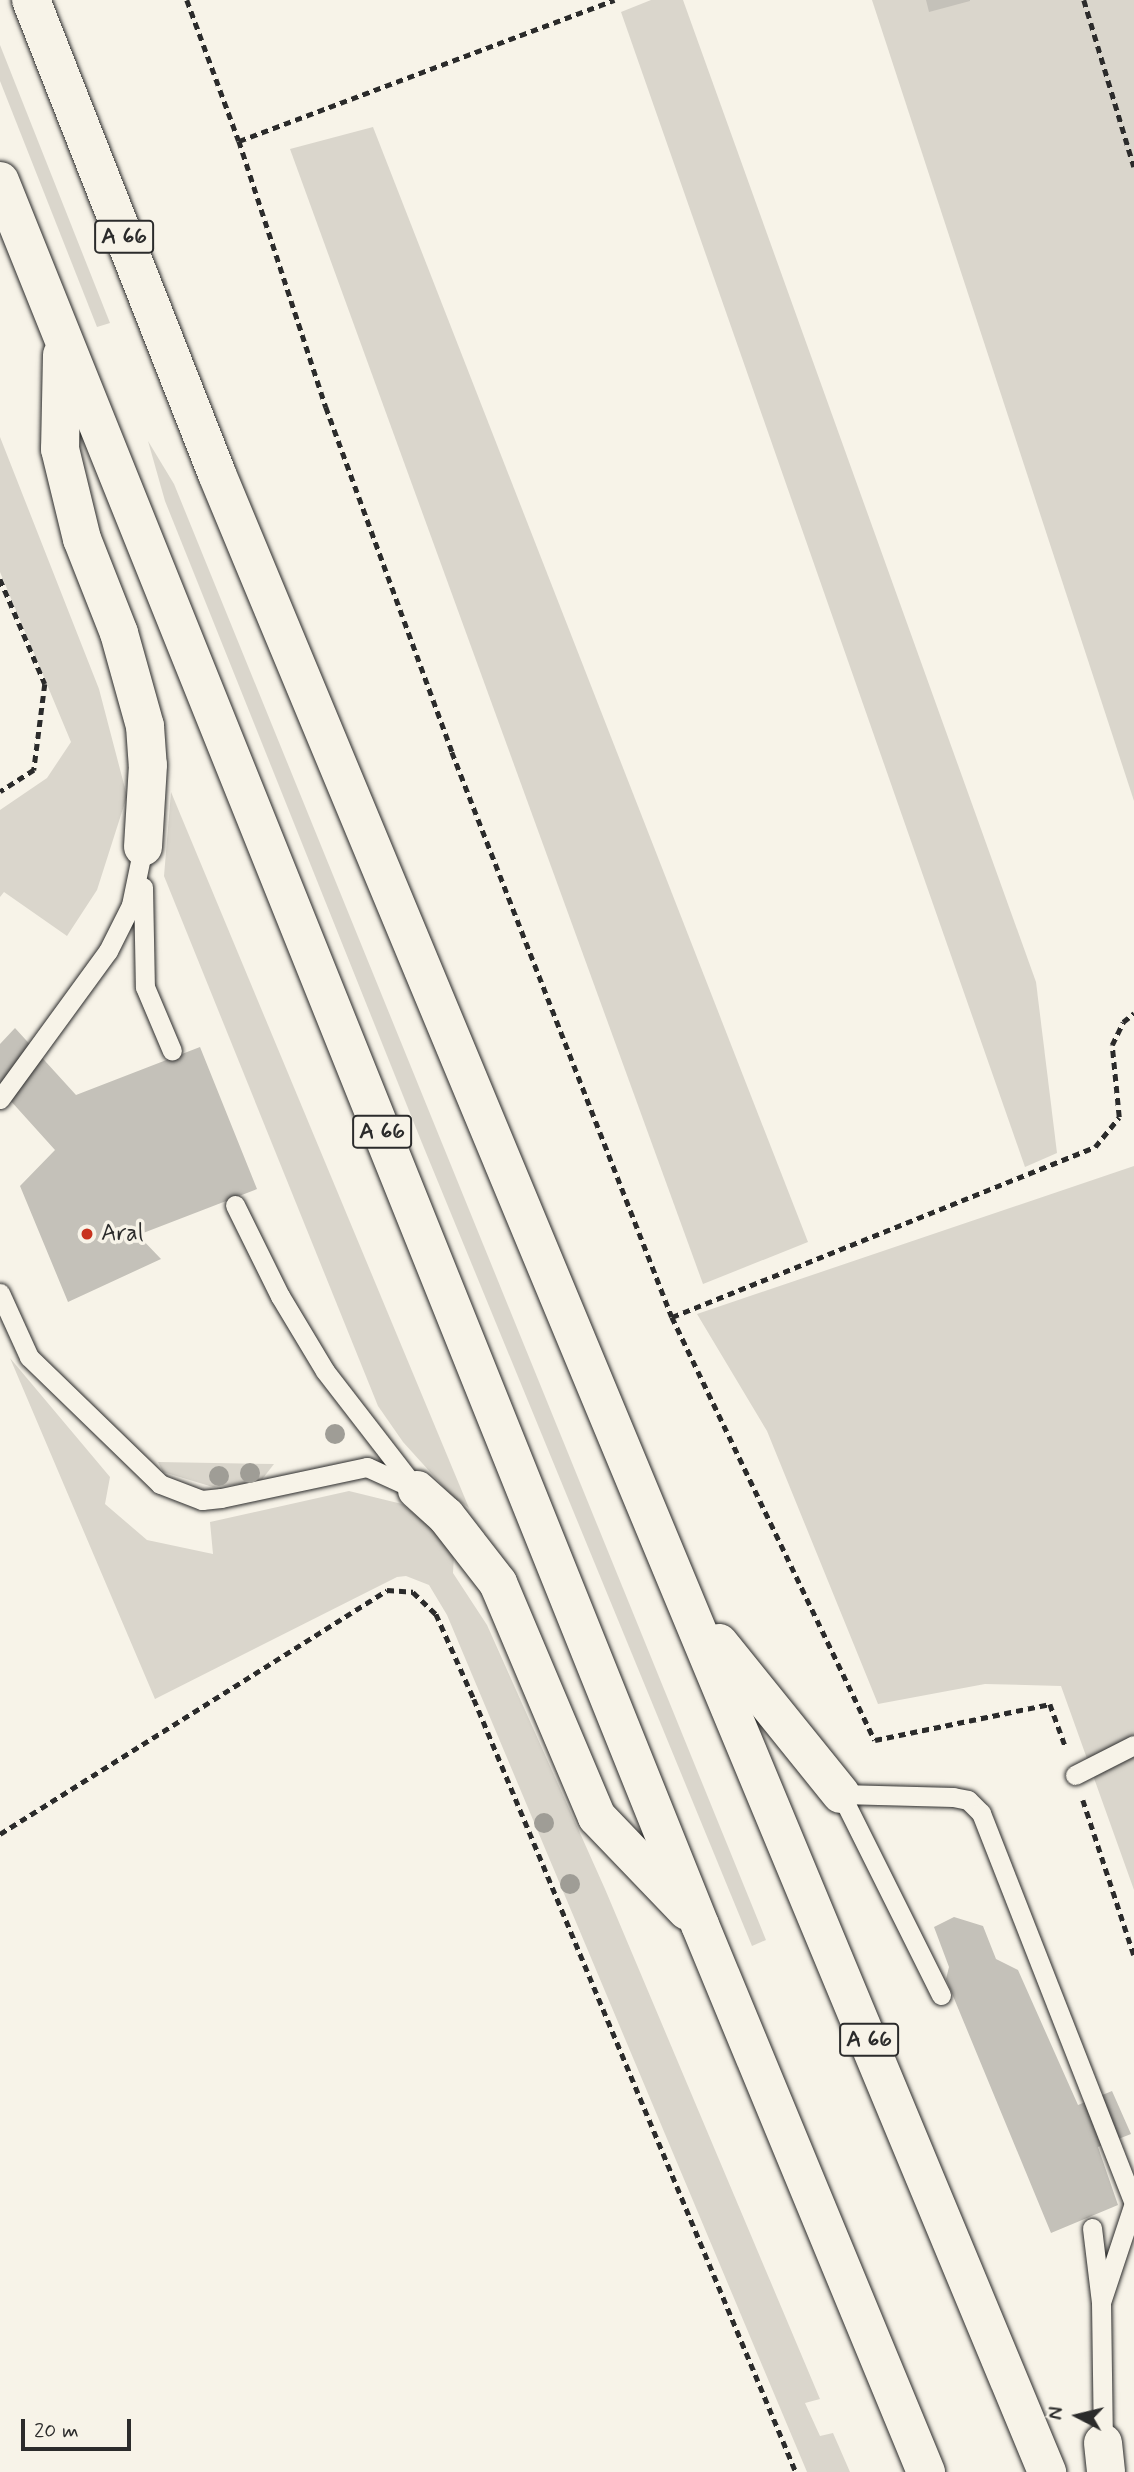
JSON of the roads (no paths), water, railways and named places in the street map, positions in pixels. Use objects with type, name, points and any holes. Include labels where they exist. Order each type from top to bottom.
[{"type":"highway","name":"A 66","points":[[31,0],[217,474],[692,1609],[1047,2472]]},
{"type":"highway","name":"A 66","points":[[0,181],[700,1925],[926,2472]]},
{"type":"highway","points":[[63,339],[60,449],[82,539],[119,633],[145,726],[149,765],[144,847]]},
{"type":"highway","points":[[417,1490],[446,1516],[498,1583],[597,1817],[700,1925]]},
{"type":"highway","points":[[692,1609],[841,1794]]},
{"type":"lane","points":[[144,847],[145,987],[172,1051]]},
{"type":"lane","points":[[0,1098],[108,951],[131,905],[144,847]]},
{"type":"lane","points":[[235,1205],[280,1296],[326,1371],[417,1490]]},
{"type":"lane","points":[[0,1293],[29,1357],[160,1484],[202,1500],[366,1467],[417,1490]]},
{"type":"lane","points":[[1075,1775],[1134,1745]]},
{"type":"lane","points":[[941,1995],[841,1794],[953,1797],[968,1800],[981,1813],[1134,2203],[1101,2302]]},
{"type":"lane","points":[[1092,2228],[1101,2302],[1104,2458]]},
{"type":"place","name":"Aral","points":[[87,1234]]}]
